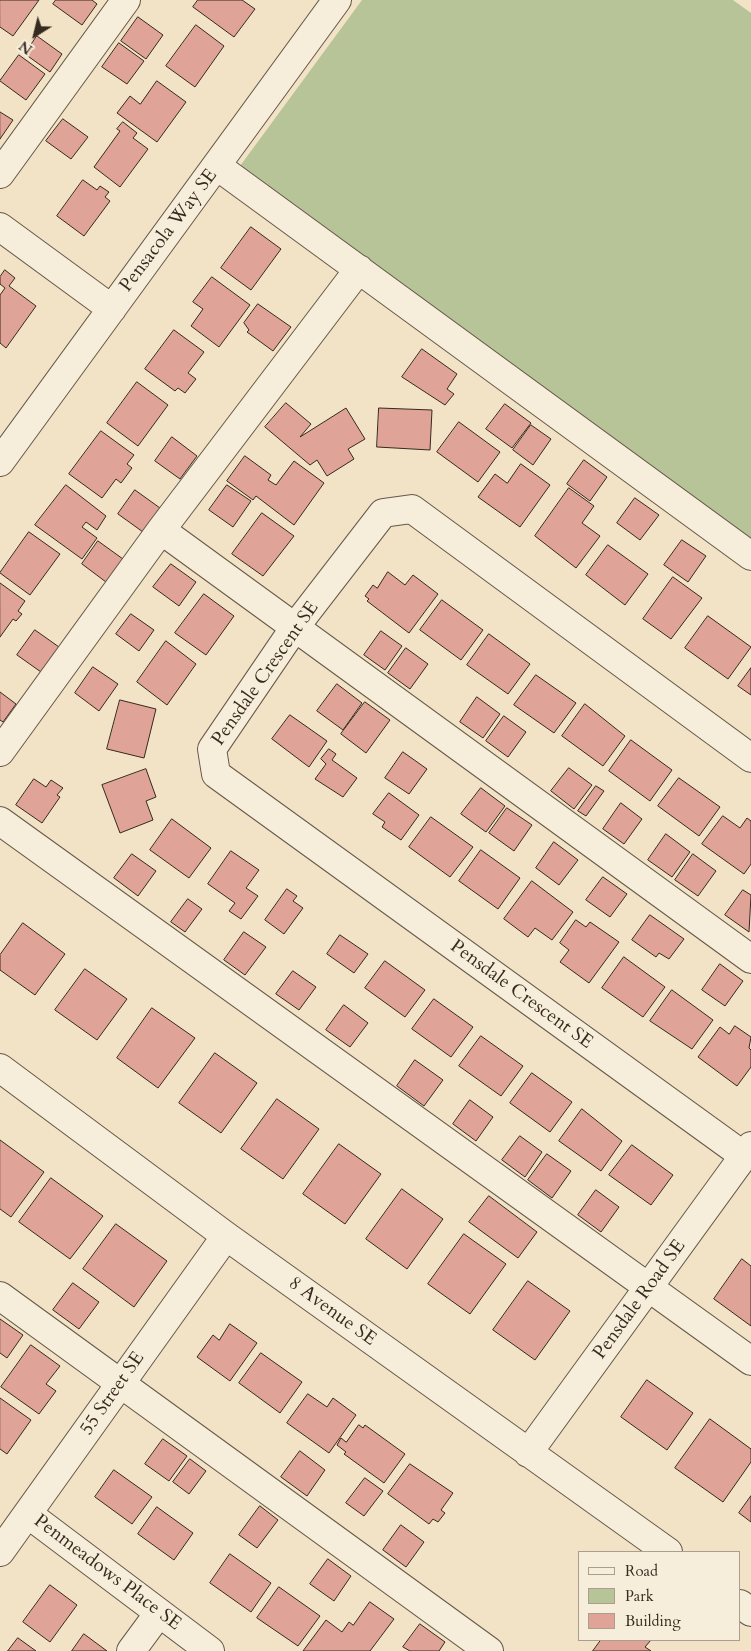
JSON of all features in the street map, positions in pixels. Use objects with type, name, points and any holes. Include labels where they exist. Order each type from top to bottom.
[{"type":"street","points":[[0,174],[126,0]]},
{"type":"street","name":"Pensacola Way SE","points":[[0,462],[337,0]]},
{"type":"street","points":[[217,166],[751,556]]},
{"type":"street","points":[[0,227],[112,309]]},
{"type":"street","points":[[0,752],[161,530],[359,269]]},
{"type":"street","name":"Pensdale Crescent SE","points":[[747,1151],[216,774],[212,748],[295,628],[383,513],[412,509],[751,758]]},
{"type":"street","points":[[161,530],[751,958]]},
{"type":"street","points":[[0,821],[751,1362]]},
{"type":"street","name":"8 Avenue SE","points":[[0,1068],[226,1236],[667,1551]]},
{"type":"street","name":"Pensdale Road SE","points":[[528,1453],[747,1151]]},
{"type":"street","name":"55 Street SE","points":[[0,1552],[226,1236]]},
{"type":"street","points":[[0,1296],[489,1651]]},
{"type":"street","name":"Penmeadows Place SE","points":[[28,1514],[210,1651]]},
{"type":"street","points":[[131,1651],[159,1612]]},
{"type":"green space","points":[[362,0],[733,0],[751,13],[751,540],[240,166]]},
{"type":"building","points":[[0,0],[39,0],[13,36],[0,27]]},
{"type":"building","points":[[56,0],[92,0],[97,4],[82,25],[53,4]]},
{"type":"building","points":[[198,0],[242,0],[255,9],[234,37],[193,7]]},
{"type":"building","points":[[138,17],[163,35],[146,59],[121,41]]},
{"type":"building","points":[[196,25],[224,46],[195,87],[166,66]]},
{"type":"building","points":[[37,36],[62,54],[50,72],[25,54]]},
{"type":"building","points":[[119,43],[144,61],[127,84],[102,67]]},
{"type":"building","points":[[19,55],[45,74],[26,100],[0,81]]},
{"type":"building","points":[[157,81],[186,102],[157,142],[117,113],[130,96],[140,104]]},
{"type":"building","points":[[0,112],[13,120],[0,139]]},
{"type":"building","points":[[63,119],[88,137],[71,159],[46,141]]},
{"type":"building","points":[[123,122],[137,133],[133,138],[148,149],[120,187],[94,167],[120,131],[117,129]]},
{"type":"building","points":[[83,180],[97,190],[100,186],[109,192],[105,197],[110,201],[84,236],[57,216]]},
{"type":"building","points":[[251,227],[281,249],[251,290],[221,268]]},
{"type":"building","points":[[5,270],[15,278],[9,286],[36,306],[6,348],[0,343],[0,295],[5,288],[0,284],[0,277]]},
{"type":"building","points":[[212,277],[250,305],[219,347],[191,326],[203,309],[193,302]]},
{"type":"building","points":[[258,304],[291,327],[273,351],[247,332],[249,330],[244,323]]},
{"type":"building","points":[[174,330],[204,352],[188,373],[196,379],[185,393],[178,388],[175,391],[145,369]]},
{"type":"building","points":[[422,349],[457,374],[447,389],[454,394],[445,405],[402,377]]},
{"type":"building","points":[[137,382],[168,405],[138,446],[107,423]]},
{"type":"building","points":[[286,403],[311,424],[300,437],[346,408],[365,439],[348,449],[354,459],[327,476],[317,460],[310,465],[265,427]]},
{"type":"building","points":[[505,404],[531,423],[512,448],[486,429]]},
{"type":"building","points":[[379,408],[432,410],[430,450],[377,447]]},
{"type":"building","points":[[459,422],[500,452],[478,482],[437,452]]},
{"type":"building","points":[[531,425],[551,439],[533,465],[513,450]]},
{"type":"building","points":[[101,431],[134,455],[127,464],[132,468],[121,483],[116,479],[102,498],[69,474]]},
{"type":"building","points":[[172,437],[197,456],[180,479],[155,461]]},
{"type":"building","points":[[245,456],[271,475],[268,480],[276,485],[294,461],[324,483],[294,525],[256,496],[253,500],[227,481]]},
{"type":"building","points":[[584,460],[607,477],[590,501],[567,484]]},
{"type":"building","points":[[521,464],[550,485],[520,527],[478,497],[495,474],[507,483]]},
{"type":"building","points":[[66,485],[106,516],[97,530],[86,522],[82,527],[97,538],[82,559],[35,525]]},
{"type":"building","points":[[227,485],[251,501],[233,527],[209,510]]},
{"type":"building","points":[[569,488],[594,506],[582,523],[600,536],[576,568],[535,536]]},
{"type":"building","points":[[135,490],[160,508],[143,532],[118,514]]},
{"type":"building","points":[[635,498],[659,515],[640,540],[617,523]]},
{"type":"building","points":[[262,513],[294,536],[263,576],[232,554]]},
{"type":"building","points":[[29,532],[60,554],[30,595],[0,573]]},
{"type":"building","points":[[682,540],[706,556],[688,582],[664,565]]},
{"type":"building","points":[[98,541],[123,559],[106,582],[82,564]]},
{"type":"building","points":[[608,545],[648,574],[625,605],[586,575]]},
{"type":"building","points":[[171,564],[196,582],[179,606],[153,587]]},
{"type":"building","points":[[388,572],[405,585],[413,575],[438,594],[409,633],[367,601],[369,599],[365,596],[373,585],[377,588]]},
{"type":"building","points":[[673,577],[702,598],[671,639],[643,619]]},
{"type":"building","points":[[0,583],[25,601],[18,611],[22,614],[16,621],[13,619],[0,637]]},
{"type":"building","points":[[204,594],[234,616],[206,655],[175,633]]},
{"type":"building","points":[[442,600],[483,630],[461,660],[420,630]]},
{"type":"building","points":[[131,614],[154,630],[139,651],[116,634]]},
{"type":"building","points":[[708,616],[751,647],[728,679],[685,648]]},
{"type":"building","points":[[35,630],[59,647],[41,672],[17,655]]},
{"type":"building","points":[[381,631],[402,646],[385,670],[364,655]]},
{"type":"building","points":[[489,634],[530,664],[508,694],[467,665]]},
{"type":"building","points":[[166,641],[196,664],[167,705],[137,682]]},
{"type":"building","points":[[406,648],[428,664],[410,689],[388,673]]},
{"type":"building","points":[[93,667],[118,684],[99,711],[75,693]]},
{"type":"building","points":[[751,668],[751,695],[738,686]]},
{"type":"building","points":[[536,675],[576,703],[554,733],[514,705]]},
{"type":"building","points":[[337,684],[362,703],[343,730],[317,711]]},
{"type":"building","points":[[0,692],[16,704],[3,722],[0,720]]},
{"type":"building","points":[[477,697],[500,714],[483,738],[460,722]]},
{"type":"building","points":[[120,700],[156,709],[144,758],[107,749]]},
{"type":"building","points":[[365,702],[390,720],[366,753],[341,734]]},
{"type":"building","points":[[585,704],[625,736],[603,766],[562,736]]},
{"type":"building","points":[[290,715],[327,741],[309,767],[272,739]]},
{"type":"building","points":[[504,716],[526,732],[508,757],[486,741]]},
{"type":"building","points":[[631,740],[672,770],[650,801],[609,771]]},
{"type":"building","points":[[329,749],[336,754],[332,760],[357,778],[343,797],[315,779],[326,764],[321,759]]},
{"type":"building","points":[[403,752],[427,769],[409,794],[385,778]]},
{"type":"building","points":[[569,768],[592,785],[574,809],[551,791]]},
{"type":"building","points":[[146,769],[156,797],[146,801],[153,820],[120,833],[102,785]]},
{"type":"building","points":[[679,778],[720,807],[699,836],[658,806]]},
{"type":"building","points":[[34,779],[46,787],[51,780],[63,788],[57,795],[60,797],[42,823],[16,805]]},
{"type":"building","points":[[596,786],[604,791],[586,816],[578,811]]},
{"type":"building","points":[[481,788],[505,806],[486,832],[461,814]]},
{"type":"building","points":[[389,793],[419,815],[401,840],[382,827],[385,822],[373,814]]},
{"type":"building","points":[[621,803],[642,819],[624,844],[603,829]]},
{"type":"building","points":[[507,808],[532,825],[514,851],[489,833]]},
{"type":"building","points":[[723,816],[740,828],[747,818],[751,821],[751,864],[744,874],[702,844]]},
{"type":"building","points":[[431,817],[473,847],[450,877],[409,847]]},
{"type":"building","points":[[172,819],[211,848],[189,878],[150,850]]},
{"type":"building","points":[[666,834],[690,852],[672,877],[648,860]]},
{"type":"building","points":[[554,842],[578,860],[559,885],[536,868]]},
{"type":"building","points":[[481,850],[520,878],[498,909],[459,881]]},
{"type":"building","points":[[231,851],[259,870],[246,888],[258,896],[241,919],[229,911],[235,903],[208,884]]},
{"type":"building","points":[[132,854],[156,871],[138,896],[114,878]]},
{"type":"building","points":[[693,854],[716,871],[698,896],[675,880]]},
{"type":"building","points":[[603,877],[627,894],[610,917],[586,900]]},
{"type":"building","points":[[532,881],[573,912],[552,940],[535,928],[528,937],[504,919]]},
{"type":"building","points":[[287,889],[297,896],[293,901],[303,908],[284,934],[265,920]]},
{"type":"building","points":[[743,890],[751,895],[749,932],[725,915]]},
{"type":"building","points":[[188,899],[202,909],[185,932],[171,922]]},
{"type":"building","points":[[650,915],[684,939],[669,959],[659,953],[656,957],[632,940]]},
{"type":"building","points":[[576,920],[586,927],[590,922],[619,942],[589,983],[560,962],[569,950],[560,943]]},
{"type":"building","points":[[23,923],[65,954],[35,995],[0,970],[0,955]]},
{"type":"building","points":[[244,932],[266,947],[245,975],[224,960]]},
{"type":"building","points":[[340,935],[368,954],[354,973],[327,954]]},
{"type":"building","points":[[624,957],[665,987],[643,1017],[602,988]]},
{"type":"building","points":[[385,961],[425,990],[405,1017],[365,988]]},
{"type":"building","points":[[720,964],[743,981],[725,1006],[702,990]]},
{"type":"building","points":[[85,969],[127,999],[97,1040],[55,1010]]},
{"type":"building","points":[[293,971],[316,987],[299,1010],[276,994]]},
{"type":"building","points":[[672,990],[713,1020],[692,1049],[650,1021]]},
{"type":"building","points":[[434,999],[473,1027],[451,1057],[412,1029]]},
{"type":"building","points":[[344,1005],[368,1023],[350,1047],[326,1030]]},
{"type":"building","points":[[152,1008],[195,1038],[158,1088],[117,1058]]},
{"type":"building","points":[[735,1026],[751,1037],[749,1048],[751,1050],[751,1067],[737,1086],[698,1057],[720,1027],[729,1034]]},
{"type":"building","points":[[481,1036],[523,1066],[501,1096],[459,1066]]},
{"type":"building","points":[[215,1053],[257,1083],[221,1133],[179,1103]]},
{"type":"building","points":[[415,1060],[443,1080],[424,1106],[397,1086]]},
{"type":"building","points":[[532,1073],[572,1102],[550,1132],[510,1103]]},
{"type":"building","points":[[277,1099],[319,1129],[283,1179],[241,1149]]},
{"type":"building","points":[[470,1100],[493,1117],[476,1141],[453,1124]]},
{"type":"building","points":[[582,1109],[622,1141],[601,1171],[559,1141]]},
{"type":"building","points":[[520,1136],[542,1152],[525,1177],[502,1160]]},
{"type":"building","points":[[0,1140],[44,1172],[11,1217],[0,1209]]},
{"type":"building","points":[[339,1144],[381,1174],[345,1224],[303,1194]]},
{"type":"building","points":[[632,1145],[673,1175],[651,1205],[609,1175]]},
{"type":"building","points":[[547,1154],[571,1171],[552,1198],[528,1180]]},
{"type":"building","points":[[51,1178],[103,1216],[70,1259],[19,1222]]},
{"type":"building","points":[[402,1189],[443,1219],[407,1269],[366,1239]]},
{"type":"building","points":[[596,1190],[619,1207],[601,1232],[578,1215]]},
{"type":"building","points":[[489,1196],[537,1232],[518,1258],[469,1222]]},
{"type":"building","points":[[116,1224],[167,1261],[134,1307],[83,1269]]},
{"type":"building","points":[[464,1234],[506,1264],[470,1314],[428,1284]]},
{"type":"building","points":[[742,1259],[751,1266],[751,1326],[714,1299]]},
{"type":"building","points":[[528,1281],[570,1311],[535,1360],[493,1330]]},
{"type":"building","points":[[73,1283],[99,1302],[79,1329],[53,1310]]},
{"type":"building","points":[[0,1319],[23,1335],[7,1358],[0,1353]]},
{"type":"building","points":[[230,1324],[257,1343],[230,1381],[197,1357],[213,1335],[219,1340]]},
{"type":"building","points":[[31,1345],[60,1366],[46,1384],[56,1391],[39,1414],[1,1387]]},
{"type":"building","points":[[261,1353],[302,1382],[280,1413],[239,1383]]},
{"type":"building","points":[[647,1380],[693,1413],[667,1450],[621,1417]]},
{"type":"building","points":[[308,1394],[327,1407],[333,1398],[356,1415],[329,1453],[287,1423]]},
{"type":"building","points":[[0,1398],[31,1420],[7,1454],[0,1449]]},
{"type":"building","points":[[710,1419],[751,1449],[751,1462],[723,1502],[675,1468]]},
{"type":"building","points":[[359,1425],[363,1428],[365,1425],[405,1454],[384,1483],[344,1454],[346,1452],[337,1445],[341,1438],[346,1442]]},
{"type":"building","points":[[163,1439],[187,1456],[169,1481],[145,1464]]},
{"type":"building","points":[[300,1451],[325,1470],[307,1496],[281,1477]]},
{"type":"building","points":[[190,1459],[206,1471],[189,1494],[173,1482]]},
{"type":"building","points":[[410,1464],[453,1493],[441,1510],[445,1513],[438,1522],[433,1519],[429,1524],[388,1494]]},
{"type":"building","points":[[114,1470],[152,1497],[132,1524],[95,1497]]},
{"type":"building","points":[[365,1478],[383,1491],[364,1516],[346,1503]]},
{"type":"building","points":[[751,1496],[751,1522],[739,1513]]},
{"type":"building","points":[[260,1506],[278,1520],[257,1548],[239,1535]]},
{"type":"building","points":[[157,1507],[193,1533],[174,1560],[138,1534]]},
{"type":"building","points":[[401,1525],[424,1542],[406,1567],[383,1550]]},
{"type":"building","points":[[230,1554],[271,1583],[251,1612],[210,1583]]},
{"type":"building","points":[[328,1559],[351,1576],[334,1601],[310,1584]]},
{"type":"building","points":[[50,1585],[77,1605],[50,1642],[23,1622]]},
{"type":"building","points":[[279,1587],[320,1616],[298,1646],[257,1618]]},
{"type":"building","points":[[370,1602],[394,1619],[370,1651],[303,1651],[326,1620],[342,1632],[349,1622],[353,1625]]},
{"type":"building","points":[[420,1624],[445,1642],[439,1651],[410,1651],[403,1647]]},
{"type":"building","points":[[84,1634],[107,1651],[72,1651]]},
{"type":"building","points":[[18,1638],[36,1651],[8,1651]]},
{"type":"building","points":[[600,1641],[650,1641],[645,1647],[651,1651],[593,1651]]}]
